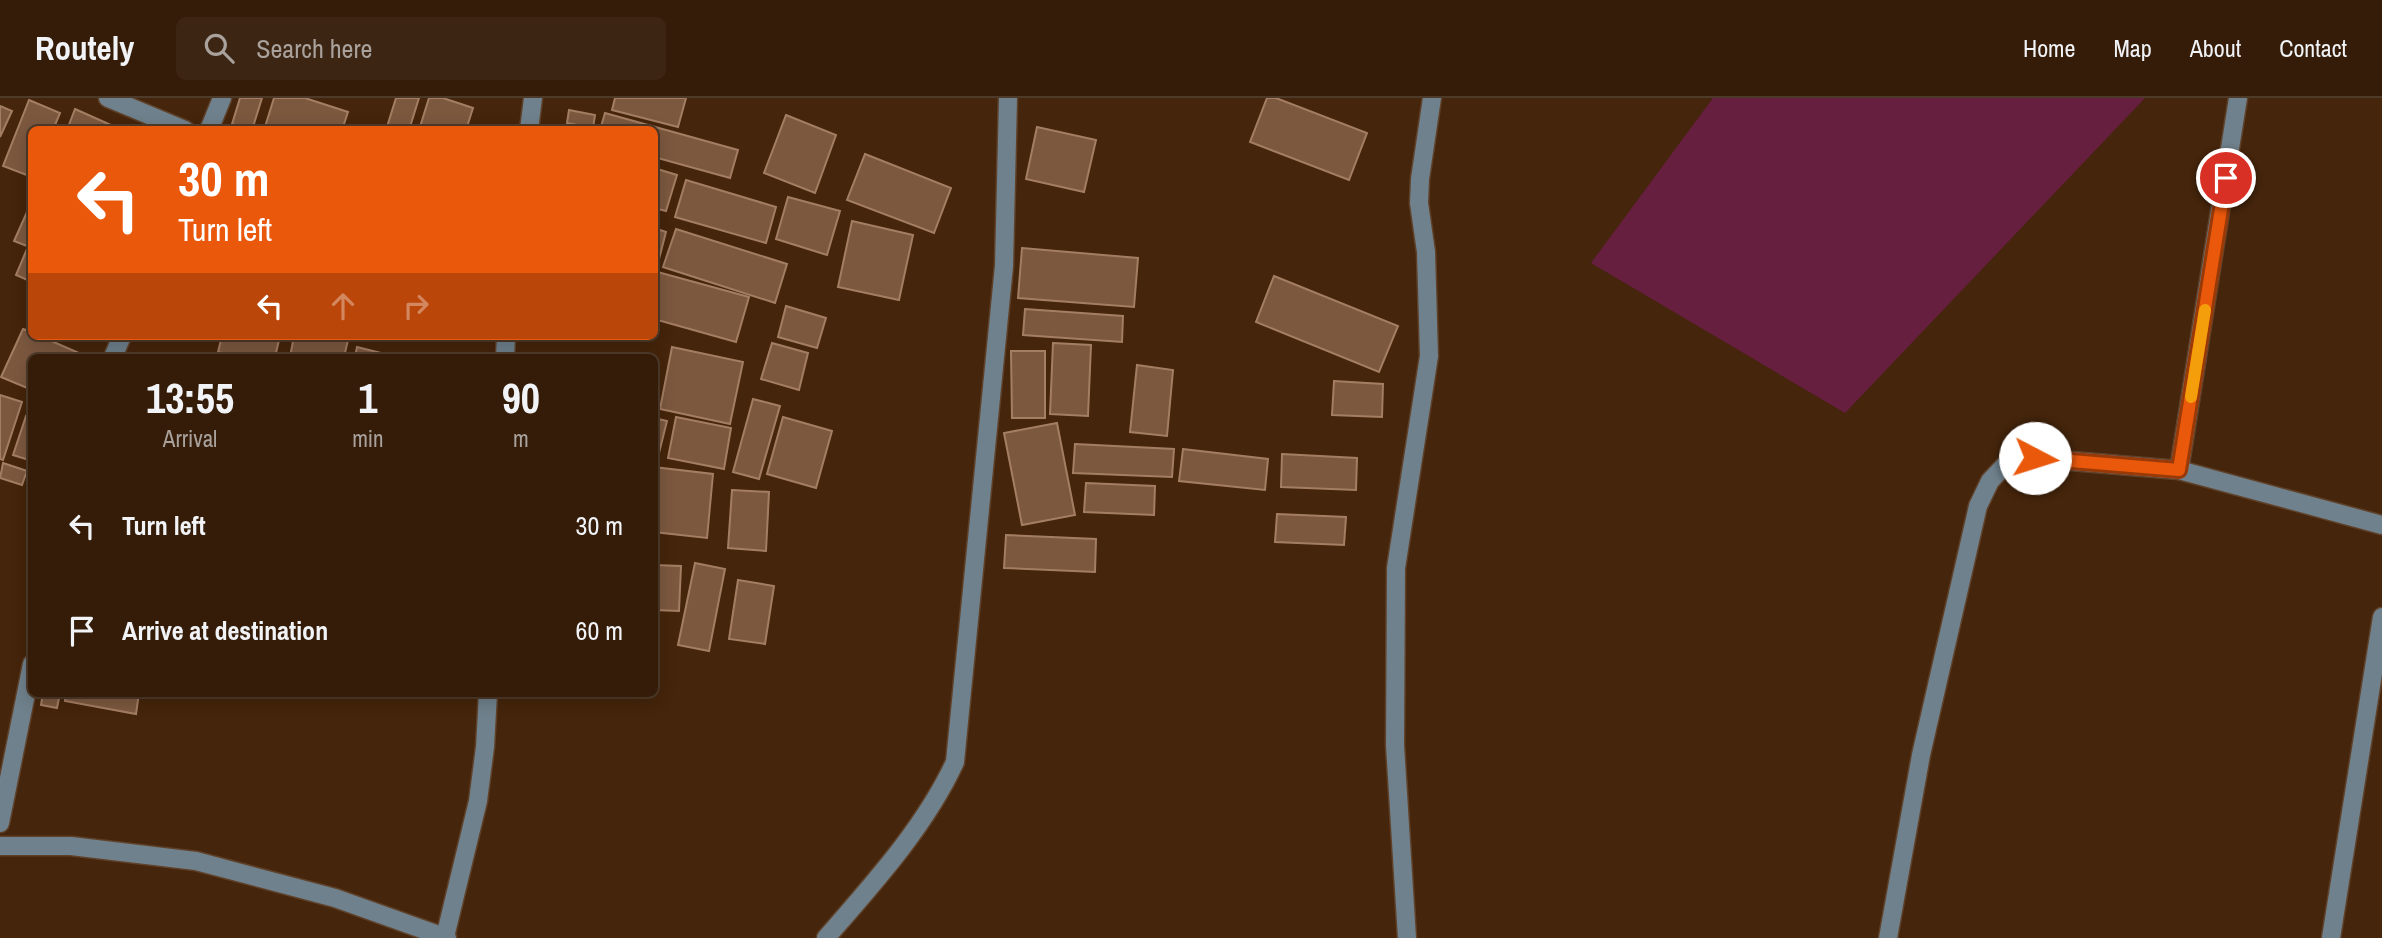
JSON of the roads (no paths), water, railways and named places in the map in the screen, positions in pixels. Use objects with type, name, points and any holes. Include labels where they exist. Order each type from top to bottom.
[{"type":"street","points":[[108,98],[175,126]]},
{"type":"street","points":[[211,126],[222,98]]},
{"type":"street","points":[[530,126],[533,98]]},
{"type":"street","points":[[826,938],[872,885],[941,792],[955,762],[1004,265],[1008,98]]},
{"type":"street","points":[[1407,938],[1396,777],[1396,568],[1429,356],[1426,252],[1419,202],[1432,98]]},
{"type":"street","points":[[2179,470],[2238,98]]},
{"type":"street","points":[[1888,938],[1921,755],[1978,506],[1990,481],[2008,462],[2035,458],[2179,470],[2382,525]]},
{"type":"street","points":[[2331,938],[2382,617]]},
{"type":"street","points":[[0,823],[28,684]]},
{"type":"street","points":[[0,846],[71,846],[196,861],[335,898],[446,937],[478,801],[488,697]]}]
